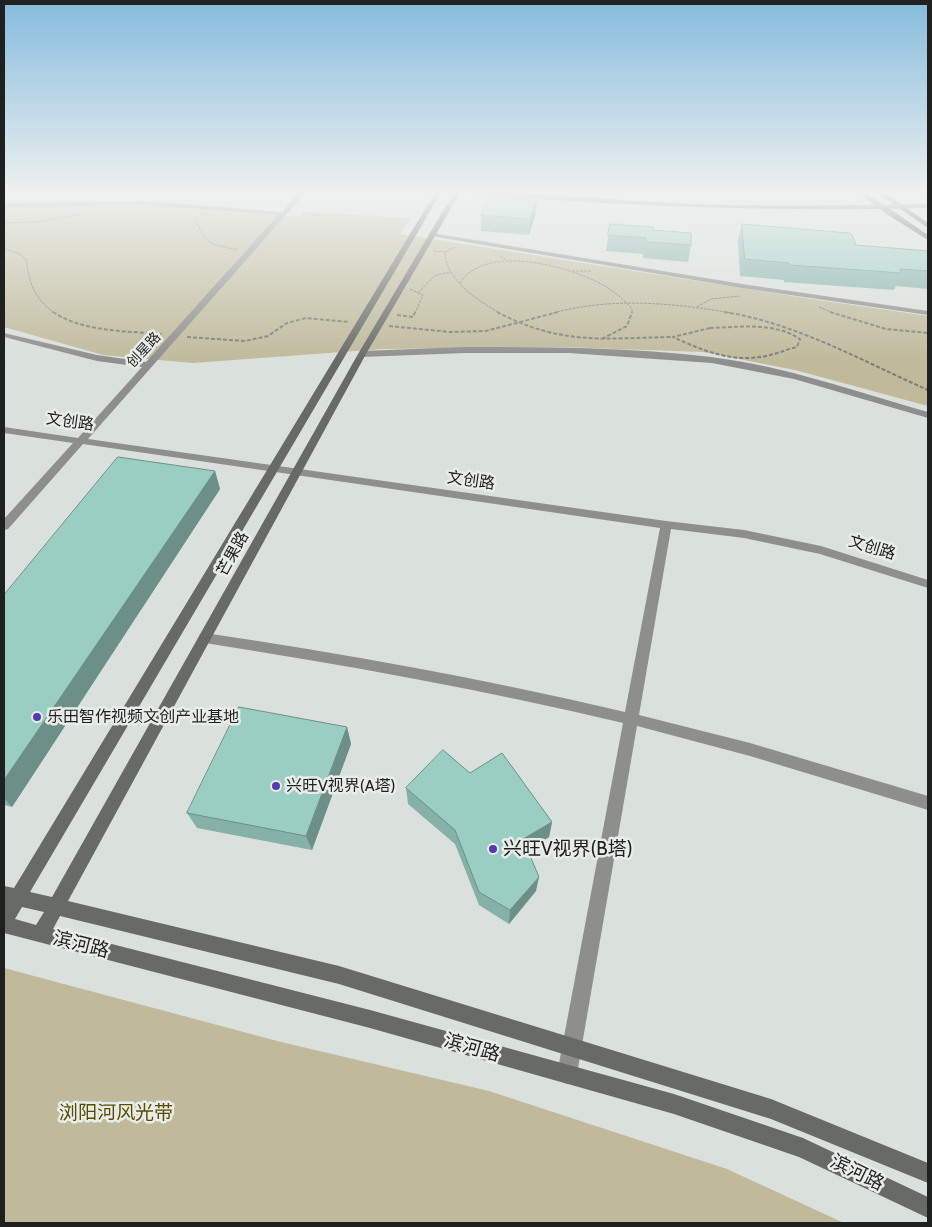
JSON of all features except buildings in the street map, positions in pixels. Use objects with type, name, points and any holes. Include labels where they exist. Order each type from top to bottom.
[{"type":"main road","name":"芒果路","points":[[4,921],[11,895],[273,468],[405,248]]},
{"type":"main road","name":"芒果路","points":[[40,935],[362,354],[424,248]]},
{"type":"main road","name":"滨河路","points":[[11,895],[339,975],[771,1109],[928,1173]]},
{"type":"main road","name":"滨河路","points":[[4,925],[370,1019],[674,1104],[803,1148],[928,1208]]},
{"type":"street","name":"创星路","points":[[4,526],[254,248]]},
{"type":"street","points":[[514,248],[770,292],[928,313]]},
{"type":"street","points":[[4,335],[97,358],[149,366]]},
{"type":"street","points":[[362,354],[464,350],[569,350],[712,360],[796,376],[928,415]]},
{"type":"street","name":"文创路","points":[[4,430],[666,525],[744,534],[821,550],[928,584]]},
{"type":"street","points":[[567,1074],[666,525]]},
{"type":"street","points":[[205,638],[397,670],[632,719],[823,768],[928,803]]},
{"type":"path","points":[[226,248],[252,251]]},
{"type":"path","points":[[452,248],[445,252],[444,260],[450,272],[482,303],[519,322],[564,337],[601,340],[673,337],[684,332],[707,329],[774,328],[789,330],[800,339],[797,347],[756,358],[714,353],[673,337]]},
{"type":"path","points":[[4,249],[18,253],[26,259],[26,275],[32,291],[44,308],[62,319],[89,325],[139,331]]},
{"type":"path","points":[[499,255],[507,260]]},
{"type":"path","points":[[460,283],[474,268],[507,260],[522,260],[567,270],[599,284],[629,303],[632,309],[632,320],[627,328],[601,340]]},
{"type":"path","points":[[418,293],[434,276],[450,272]]},
{"type":"path","points":[[386,314],[413,317],[423,295],[403,285]]},
{"type":"path","points":[[697,307],[702,302],[721,297],[748,296]]},
{"type":"path","points":[[425,330],[486,331],[589,306],[646,302],[697,307],[745,315],[789,330],[928,390]]},
{"type":"path","points":[[817,307],[847,319],[906,333],[928,333]]},
{"type":"path","points":[[228,341],[245,341],[268,336],[287,323],[306,318],[321,319]]},
{"type":"green space","points":[[4,248],[490,248],[928,316],[928,406],[795,370],[703,352],[561,347],[383,349],[193,363],[103,355],[4,327]]},
{"type":"green space","name":"浏阳河风光带","points":[[4,968],[281,1042],[489,1091],[727,1169],[844,1223],[4,1223]]},
{"type":"place","name":"乐田智作视频文创产业基地","points":[[37,717]]},
{"type":"place","name":"兴旺V视界(A塔)","points":[[276,786]]},
{"type":"place","name":"兴旺V视界(B塔)","points":[[493,849]]}]
